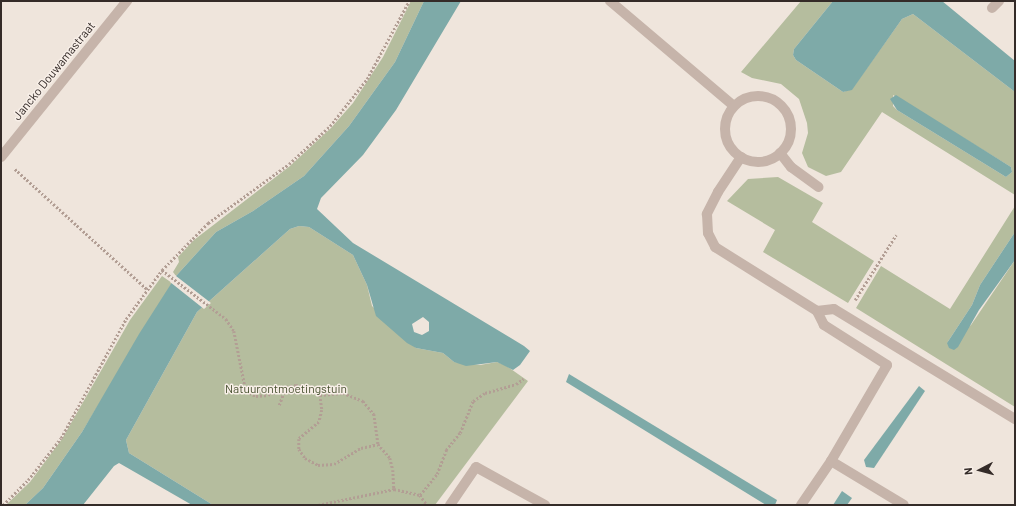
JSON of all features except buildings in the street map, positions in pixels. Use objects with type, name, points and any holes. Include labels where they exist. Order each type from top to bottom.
[{"type":"street","name":"Jancko Douwamastraat","points":[[1,156],[127,1]]},
{"type":"street","points":[[610,1],[734,106]]},
{"type":"street","points":[[755,96],[767,97],[782,105],[791,127],[788,144],[780,153],[761,162],[741,157],[732,149],[725,133],[726,121],[734,106],[744,99],[755,96]]},
{"type":"street","points":[[780,153],[790,167],[819,187]]},
{"type":"street","points":[[741,157],[709,208],[707,219],[709,238],[720,251],[817,311],[824,325],[887,365],[832,461],[801,505]]},
{"type":"street","points":[[817,311],[834,309],[1015,419]]},
{"type":"street","points":[[832,461],[904,505]]},
{"type":"street","points":[[450,505],[476,467],[545,505]]},
{"type":"path","points":[[3,505],[28,480],[61,438],[122,326],[162,270],[208,223],[289,164],[330,126],[367,79],[409,1]]},
{"type":"path","points":[[1,156],[147,289]]},
{"type":"path","points":[[852,306],[896,234]]},
{"type":"path","points":[[162,270],[226,319],[234,331],[246,391],[256,396],[268,395],[286,387],[296,385],[313,389],[320,396],[322,410],[319,422],[299,439],[299,449],[305,458],[318,465],[334,464],[361,448],[378,444]]},
{"type":"path","points":[[420,495],[437,474],[446,450],[460,432],[473,401],[485,393],[516,384],[523,379]]},
{"type":"path","points":[[279,405],[286,387]]},
{"type":"path","points":[[320,396],[343,393],[363,401],[374,414],[378,444],[390,458],[394,489]]},
{"type":"path","points":[[318,505],[394,489],[420,495],[427,505]]},
{"type":"green space","points":[[411,1],[424,1],[395,62],[349,126],[304,176],[253,211],[216,232],[176,276],[173,272],[179,262],[178,257],[194,240],[290,166],[331,128],[353,103],[383,57]]},
{"type":"green space","points":[[801,1],[833,1],[794,49],[793,55],[796,60],[843,92],[852,89],[902,19],[913,14],[1015,92],[1015,195],[882,112],[841,172],[826,176],[808,167],[802,153],[808,133],[807,123],[799,99],[781,84],[752,78],[741,72]],"holes":[[[893,95],[1011,167],[1012,172],[1006,177],[897,110],[893,106]]]},
{"type":"green space","points":[[778,177],[823,203],[812,222],[874,261],[848,303],[763,252],[775,230],[727,201],[748,179]]},
{"type":"green space","points":[[1015,206],[1015,232],[980,285],[972,305],[947,343],[971,325],[1015,260],[1015,407],[856,308],[881,266],[950,309]]},
{"type":"green space","name":"Natuurontmoetingstuin","points":[[299,226],[309,227],[353,255],[367,285],[372,306],[416,348],[443,353],[454,362],[480,365],[497,362],[505,365],[528,381],[435,505],[213,505],[129,453],[126,440],[197,312],[290,229]]},
{"type":"green space","points":[[162,276],[172,283],[82,432],[43,488],[25,505],[6,505],[30,482],[62,439],[130,320]]},
{"type":"water","points":[[424,1],[461,1],[396,110],[363,155],[321,198],[317,209],[353,243],[524,346],[530,351],[520,365],[513,370],[497,362],[466,366],[454,362],[443,353],[416,348],[407,343],[376,316],[367,285],[353,255],[309,227],[299,226],[290,229],[197,312],[126,440],[129,453],[213,505],[192,505],[119,463],[114,466],[83,505],[25,505],[43,488],[82,432],[139,334],[176,276],[216,232],[253,211],[304,176],[349,126],[395,62]],"holes":[[[423,317],[429,322],[429,331],[422,335],[414,332],[412,324]]]},
{"type":"water","points":[[833,1],[942,1],[1015,61],[1015,92],[913,14],[902,19],[852,90],[843,92],[796,60],[793,55],[794,49]]},
{"type":"water","points":[[896,95],[1011,167],[1012,172],[1006,177],[897,110],[890,99]]},
{"type":"water","points":[[1015,232],[1015,260],[979,310],[958,347],[954,350],[949,348],[947,343],[972,305],[980,285]]},
{"type":"water","points":[[569,374],[777,500],[775,505],[766,505],[566,382]]},
{"type":"water","points":[[919,386],[925,391],[874,468],[866,467],[864,460]]},
{"type":"water","points":[[842,491],[852,498],[847,505],[833,505]]},
{"type":"pier","points":[[175,275],[211,303],[204,309],[170,282]]}]
